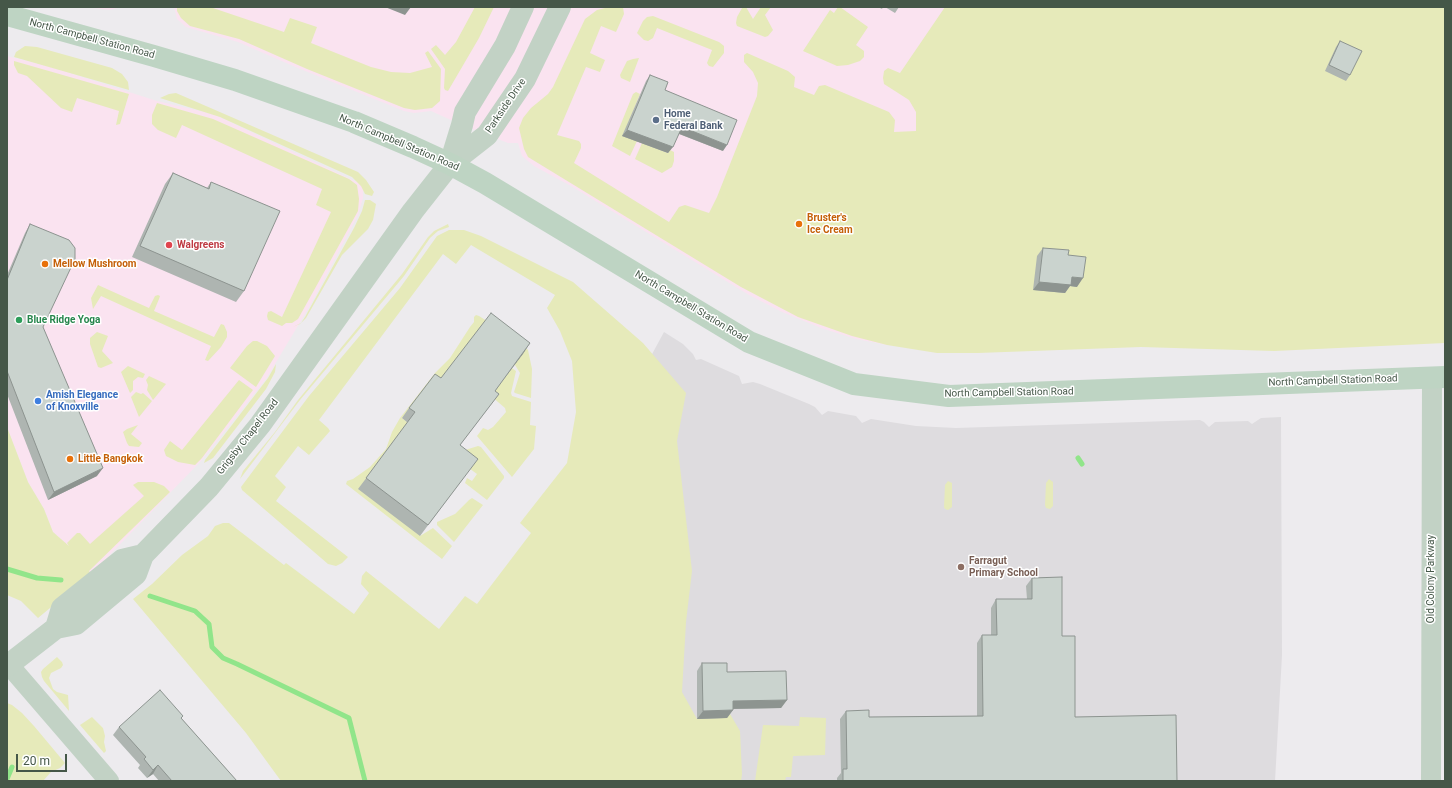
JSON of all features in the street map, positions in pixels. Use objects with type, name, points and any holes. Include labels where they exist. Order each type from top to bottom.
[{"type":"main road","name":"North Campbell Station Road","points":[[7,15],[235,80],[354,122],[450,164],[485,182],[749,342],[854,384],[949,396],[1438,377]]},
{"type":"street","points":[[450,164],[465,112],[505,46],[523,7]]},
{"type":"street","name":"Parkside Drive","points":[[450,164],[487,135],[525,79],[560,7]]},
{"type":"street","name":"Grigsby Chapel Road","points":[[8,665],[56,628],[62,608],[122,560],[143,555],[209,487],[260,425],[413,211],[450,164]]},
{"type":"street","name":"Old Colony Parkway","points":[[1431,781],[1438,743],[1438,377]]},
{"type":"street","points":[[8,665],[109,781]]},
{"type":"shaded area","points":[[86,7],[122,7],[109,10]]},
{"type":"shaded area","points":[[174,7],[950,7],[887,345],[856,339],[821,328],[782,312],[749,295],[571,186],[534,166],[522,156],[518,143],[508,143],[431,111],[414,113],[404,111],[238,42],[186,27],[177,19]]},
{"type":"shaded area","points":[[7,56],[51,67],[157,101],[213,114],[363,185],[363,198],[358,215],[311,304],[266,379],[201,461],[91,574],[71,548],[53,532],[44,509],[28,482],[7,427]]},
{"type":"shaded area","name":"Farragut Primary School","points":[[664,332],[683,344],[693,354],[696,360],[701,359],[739,376],[742,384],[753,382],[760,384],[815,407],[822,415],[828,411],[856,416],[862,423],[871,419],[916,426],[956,428],[1200,420],[1209,427],[1215,422],[1248,421],[1252,424],[1261,418],[1281,417],[1282,655],[1275,781],[677,781],[611,430]]},
{"type":"green space","points":[[177,7],[210,7],[284,32],[290,18],[317,27],[311,43],[371,67],[391,72],[410,73],[432,67],[425,53],[428,51],[441,69],[440,101],[432,108],[415,110],[404,108],[307,69],[239,39],[190,26],[181,18],[177,11]]},
{"type":"green space","points":[[475,7],[494,7],[479,38],[448,91],[445,90],[445,69],[431,49],[436,45],[445,55],[456,42]]},
{"type":"green space","points":[[609,7],[623,7],[624,14],[616,32],[601,26],[590,53],[605,60],[600,72],[586,67],[557,135],[579,141],[581,144],[581,148],[574,163],[669,222],[679,207],[685,205],[709,213],[717,197],[757,96],[758,83],[753,72],[744,62],[744,55],[747,53],[788,71],[795,77],[794,87],[814,95],[819,86],[825,85],[889,112],[895,120],[894,132],[916,131],[916,112],[909,100],[884,84],[884,71],[888,68],[900,73],[945,7],[1445,7],[1445,343],[1274,351],[1141,347],[978,353],[937,353],[887,345],[852,336],[798,317],[741,287],[528,157],[524,149],[519,128],[523,118],[531,108],[548,94],[553,87],[585,19],[597,10]]},
{"type":"green space","points":[[746,7],[753,19],[761,7],[771,7],[765,15],[773,30],[768,36],[765,37],[737,26],[737,17],[742,8]]},
{"type":"green space","points":[[838,7],[868,27],[856,45],[864,51],[864,57],[860,61],[848,65],[837,66],[803,51],[830,10],[834,13]]},
{"type":"green space","points":[[653,16],[719,42],[724,46],[724,53],[713,67],[709,66],[707,63],[712,50],[657,28],[653,38],[648,41],[644,40],[637,33],[643,21],[647,17]]},
{"type":"green space","points":[[25,46],[37,47],[112,68],[122,74],[128,82],[129,90],[14,57],[16,52]]},
{"type":"green space","points":[[639,58],[630,82],[621,78],[620,75],[627,61]]},
{"type":"green space","points":[[14,61],[129,94],[120,124],[116,125],[119,111],[77,98],[72,112],[61,108],[27,76],[18,73],[14,65]]},
{"type":"green space","points":[[636,92],[640,94],[623,136],[637,141],[630,156],[612,146],[633,94]]},
{"type":"green space","points":[[176,93],[358,172],[366,180],[374,192],[372,196],[365,194],[361,186],[352,177],[220,117],[160,98]]},
{"type":"green space","points":[[157,103],[213,119],[349,179],[357,185],[359,199],[358,211],[298,319],[292,323],[286,323],[282,326],[268,320],[267,316],[268,312],[271,311],[282,317],[331,212],[316,205],[322,189],[182,125],[176,138],[158,130],[152,124],[152,115]]},
{"type":"green space","points":[[642,143],[668,153],[670,150],[674,152],[672,167],[662,173],[635,159]]},
{"type":"green space","points":[[365,200],[370,200],[376,204],[373,220],[368,229],[342,255],[306,318],[301,323],[354,228],[362,211]]},
{"type":"green space","points":[[448,224],[449,227],[438,231],[430,238],[404,276],[300,400],[240,479],[243,471],[275,432],[298,400],[402,274],[428,237],[434,231]]},
{"type":"green space","points":[[449,230],[464,230],[481,236],[573,282],[643,343],[686,393],[677,441],[692,571],[686,622],[682,692],[697,719],[727,709],[740,731],[741,781],[281,781],[246,733],[133,599],[152,584],[182,555],[208,536],[215,526],[223,523],[229,523],[284,565],[286,563],[354,614],[369,593],[361,584],[362,576],[366,571],[439,629],[465,596],[477,604],[531,533],[520,523],[567,463],[576,412],[572,361],[560,331],[547,308],[555,295],[471,245],[456,264],[443,254],[319,420],[330,431],[309,455],[298,446],[275,476],[286,487],[276,501],[348,557],[336,566],[328,564],[242,490],[241,487],[309,396],[400,288],[437,236]]},
{"type":"green space","points":[[98,285],[149,308],[155,296],[158,295],[160,296],[154,311],[214,337],[221,324],[224,325],[227,332],[227,337],[221,347],[208,361],[205,360],[211,346],[101,296],[93,309],[91,298]]},
{"type":"green space","points":[[476,315],[520,342],[528,350],[532,369],[531,398],[514,392],[520,373],[515,365],[434,389],[402,418],[408,423],[420,536],[433,528],[452,546],[442,559],[346,484],[347,481],[353,479],[370,467],[386,449],[392,432],[400,418],[435,373],[450,358],[474,322],[474,317]]},
{"type":"green space","points":[[97,332],[108,336],[102,351],[113,363],[101,368],[98,367],[90,344],[90,338]]},
{"type":"green space","points":[[253,341],[257,341],[267,346],[275,356],[256,387],[230,368],[247,346]]},
{"type":"green space","points":[[276,364],[275,372],[266,389],[213,458],[204,463],[268,378]]},
{"type":"green space","points":[[128,366],[145,374],[143,378],[138,377],[133,381],[133,390],[130,393],[121,372]]},
{"type":"green space","points":[[512,368],[516,371],[511,393],[512,396],[531,402],[530,425],[536,426],[534,449],[512,477],[477,436],[483,428],[488,430],[493,427],[506,412],[505,408],[491,396]]},
{"type":"green space","points":[[149,376],[166,384],[153,400],[147,390],[148,385],[146,380]]},
{"type":"green space","points":[[239,380],[253,390],[202,458],[195,465],[178,462],[166,456],[164,450],[170,441],[182,450]]},
{"type":"green space","points":[[136,392],[141,394],[143,393],[152,401],[139,417],[131,397]]},
{"type":"green space","points":[[138,425],[131,434],[142,443],[139,447],[129,446],[123,432]]},
{"type":"green space","points":[[7,427],[28,482],[44,509],[53,532],[69,546],[67,543],[77,533],[80,533],[90,544],[144,496],[133,485],[138,482],[154,482],[164,486],[170,492],[89,571],[91,574],[38,618],[21,601],[7,595]]},
{"type":"green space","points":[[478,446],[481,447],[504,476],[487,500],[465,483],[467,478],[472,481],[477,474],[455,458],[462,451]]},
{"type":"green space","points":[[1049,479],[1053,482],[1053,506],[1050,509],[1046,508],[1045,505],[1046,483]]},
{"type":"green space","points":[[948,481],[952,483],[952,507],[948,510],[944,507],[945,485]]},
{"type":"green space","points":[[472,498],[483,505],[454,542],[437,525],[437,522],[455,514]]},
{"type":"green space","points":[[57,657],[63,665],[61,668],[51,673],[49,678],[53,689],[57,692],[68,695],[69,711],[42,677],[41,672],[43,669]]},
{"type":"green space","points":[[7,703],[22,713],[65,763],[60,768],[51,772],[43,781],[7,781]]},
{"type":"green space","points":[[92,717],[103,728],[106,751],[104,753],[80,725]]},
{"type":"green space","points":[[800,717],[826,718],[825,755],[793,756],[791,777],[786,777],[785,781],[755,781],[763,725],[799,726]]},
{"type":"building","points":[[1340,41],[1362,51],[1350,75],[1329,65]]},
{"type":"building","points":[[650,75],[668,82],[665,90],[737,120],[727,145],[682,127],[673,147],[627,130]]},
{"type":"building","name":"Walgreens","points":[[173,173],[209,189],[211,182],[280,211],[244,291],[140,246]]},
{"type":"building","points":[[30,224],[69,240],[75,248],[75,259],[43,327],[103,468],[54,492],[7,371],[7,280]]},
{"type":"building","points":[[1043,248],[1069,250],[1068,255],[1086,257],[1083,278],[1072,277],[1071,285],[1039,282]]},
{"type":"building","points":[[491,313],[530,343],[495,391],[499,394],[460,445],[478,459],[428,525],[366,478],[415,412],[409,408],[435,374],[441,378]]},
{"type":"building","name":"Farragut Primary School","points":[[1062,577],[1062,636],[1075,636],[1075,717],[1176,715],[1177,781],[843,781],[843,769],[847,769],[846,711],[869,710],[869,717],[983,716],[982,635],[997,635],[996,599],[1032,599],[1032,578]]},
{"type":"building","points":[[702,663],[727,663],[727,672],[786,671],[787,700],[733,701],[733,710],[703,711]]},
{"type":"building","points":[[160,690],[183,716],[181,718],[237,781],[172,781],[158,765],[153,770],[144,759],[146,757],[119,727]]},
{"type":"waterway","points":[[1078,458],[1082,464]]},
{"type":"waterway","points":[[7,569],[37,578],[61,580]]},
{"type":"waterway","points":[[150,596],[195,611],[209,624],[212,647],[223,658],[349,718],[365,781]]},
{"type":"waterway","points":[[7,779],[12,767]]},
{"type":"place","name":"Home Federal Bank","points":[[656,120]]},
{"type":"place","name":"Bruster's Ice Cream","points":[[799,224]]},
{"type":"place","name":"Walgreens","points":[[169,245]]},
{"type":"place","name":"Mellow Mushroom","points":[[45,264]]},
{"type":"place","name":"Blue Ridge Yoga","points":[[19,320]]},
{"type":"place","name":"Amish Elegance of Knoxville","points":[[38,401]]},
{"type":"place","name":"Little Bangkok","points":[[70,459]]},
{"type":"place","name":"Farragut Primary School","points":[[961,567]]}]
